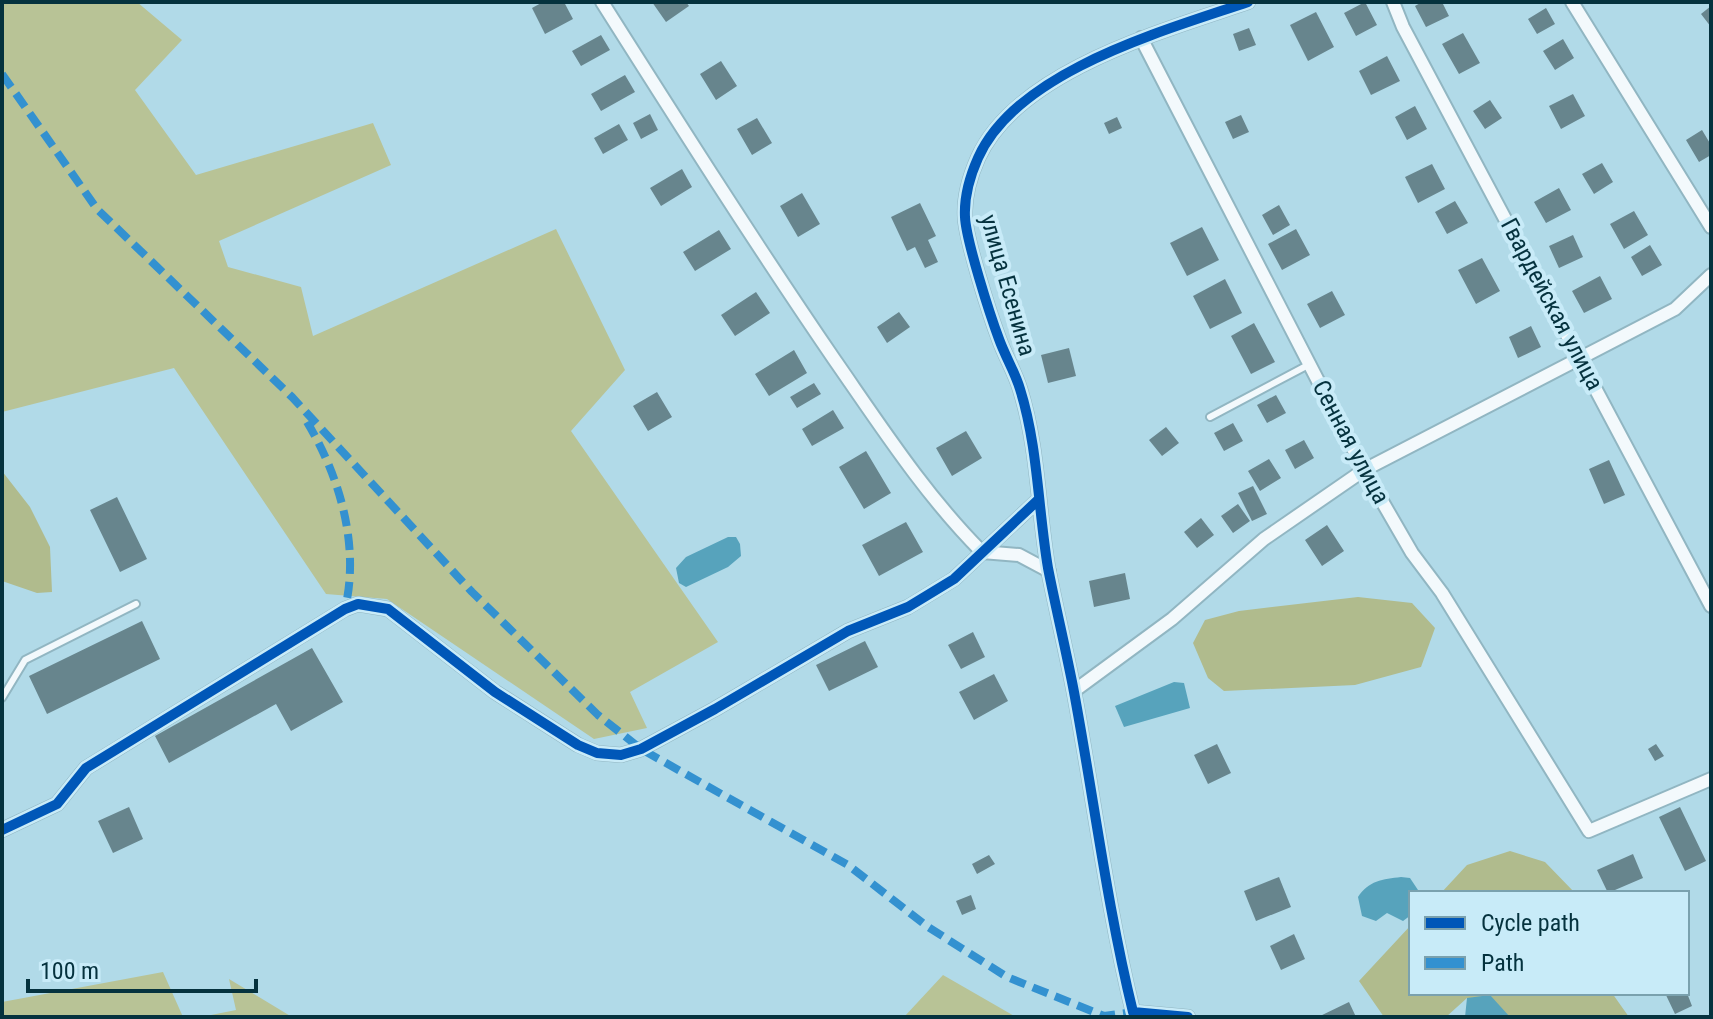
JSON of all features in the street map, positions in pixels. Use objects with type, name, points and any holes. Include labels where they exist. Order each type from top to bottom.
[{"type":"street","points":[[602,2],[759,250],[878,422],[953,523],[982,552],[1019,555],[1049,571]]},
{"type":"street","name":"улица Есенина","points":[[1133,1015],[1113,931],[1074,691],[1049,571],[1037,501],[1035,459],[1020,389],[998,338],[965,218],[969,182],[988,138],[1022,101],[1049,83],[1141,38],[1248,2]]},
{"type":"street","name":"Гвардейская улица","points":[[1393,2],[1403,27],[1711,606]]},
{"type":"street","points":[[1572,2],[1711,227]]},
{"type":"street","name":"Сенная улица","points":[[1141,38],[1364,470],[1412,553],[1442,593],[1589,831],[1711,779]]},
{"type":"street","points":[[1074,691],[1172,619],[1264,539],[1364,470],[1580,355],[1675,309],[1711,275]]},
{"type":"street","points":[[2,830],[57,804],[86,768],[345,609],[358,604],[388,609],[495,692],[578,745],[597,753],[621,755],[641,749],[848,631],[908,607],[954,579],[1037,501]]},
{"type":"street","points":[[1133,1015],[1188,1017]]},
{"type":"lane","points":[[1210,417],[1310,364]]},
{"type":"lane","points":[[2,698],[25,660],[136,604]]},
{"type":"green space","points":[[2,2],[137,2],[182,40],[135,90],[196,175],[373,123],[391,165],[219,241],[228,267],[301,287],[313,336],[556,229],[625,370],[571,431],[718,642],[630,692],[647,728],[594,739],[387,599],[326,594],[174,368],[2,412]]},
{"type":"green space","points":[[2,471],[30,507],[50,547],[52,592],[37,593],[2,581]]},
{"type":"green space","points":[[1358,597],[1412,603],[1435,628],[1421,667],[1355,685],[1224,691],[1208,678],[1193,643],[1205,620],[1239,611]]},
{"type":"green space","points":[[1510,851],[1545,862],[1573,891],[1443,891],[1467,865]]},
{"type":"green space","points":[[1409,927],[1409,995],[1613,995],[1629,1017],[1510,1017],[1467,998],[1446,1017],[1384,1017],[1359,981]]},
{"type":"green space","points":[[163,972],[183,1017],[2,1017],[2,1002]]},
{"type":"green space","points":[[943,975],[1016,1017],[904,1017]]},
{"type":"green space","points":[[229,979],[292,1017],[201,1017],[236,1010]]},
{"type":"water","points":[[728,537],[736,537],[741,556],[728,567],[686,587],[679,583],[676,568],[686,557]]},
{"type":"water","points":[[1174,682],[1184,683],[1190,708],[1124,727],[1115,706]]},
{"type":"water","points":[[1410,878],[1419,891],[1409,891],[1409,916],[1403,921],[1387,913],[1376,921],[1362,916],[1358,897],[1366,887],[1388,879]]},
{"type":"water","points":[[1490,995],[1510,1017],[1465,1017],[1467,998]]},
{"type":"building","points":[[543,2],[564,2],[573,19],[545,34],[532,8]]},
{"type":"building","points":[[652,2],[686,2],[689,6],[666,22]]},
{"type":"building","points":[[1365,2],[1377,25],[1356,36],[1344,13]]},
{"type":"building","points":[[1422,2],[1442,2],[1449,16],[1426,27],[1415,6]]},
{"type":"building","points":[[1711,6],[1711,27],[1701,14]]},
{"type":"building","points":[[1546,8],[1555,24],[1537,34],[1528,19]]},
{"type":"building","points":[[1316,12],[1334,47],[1308,61],[1290,25]]},
{"type":"building","points":[[1249,28],[1256,45],[1239,51],[1233,34]]},
{"type":"building","points":[[1463,33],[1480,63],[1459,74],[1442,44]]},
{"type":"building","points":[[601,35],[610,50],[581,66],[572,51]]},
{"type":"building","points":[[1563,39],[1574,58],[1555,70],[1543,51]]},
{"type":"building","points":[[1387,56],[1400,81],[1371,95],[1359,71]]},
{"type":"building","points":[[721,61],[737,86],[716,100],[700,74]]},
{"type":"building","points":[[625,75],[635,92],[601,111],[591,94]]},
{"type":"building","points":[[1573,94],[1585,116],[1561,129],[1549,106]]},
{"type":"building","points":[[1490,100],[1502,118],[1485,129],[1473,111]]},
{"type":"building","points":[[1415,106],[1427,129],[1407,140],[1395,117]]},
{"type":"building","points":[[650,114],[658,130],[641,139],[633,123]]},
{"type":"building","points":[[1241,115],[1249,132],[1233,139],[1225,122]]},
{"type":"building","points":[[1117,117],[1122,128],[1109,134],[1104,123]]},
{"type":"building","points":[[757,118],[772,143],[752,155],[737,129]]},
{"type":"building","points":[[619,124],[628,140],[603,154],[594,138]]},
{"type":"building","points":[[1702,130],[1711,145],[1711,155],[1699,162],[1686,140]]},
{"type":"building","points":[[1602,163],[1613,182],[1594,194],[1582,174]]},
{"type":"building","points":[[1432,164],[1445,189],[1418,203],[1405,177]]},
{"type":"building","points":[[682,169],[692,187],[661,206],[650,188]]},
{"type":"building","points":[[1559,188],[1571,210],[1546,223],[1534,202]]},
{"type":"building","points":[[802,193],[820,224],[798,237],[780,206]]},
{"type":"building","points":[[1455,201],[1468,223],[1447,234],[1435,212]]},
{"type":"building","points":[[920,203],[936,236],[928,240],[938,262],[925,268],[915,247],[907,251],[891,217]]},
{"type":"building","points":[[1279,205],[1290,225],[1273,235],[1262,215]]},
{"type":"building","points":[[1634,211],[1648,235],[1624,249],[1610,224]]},
{"type":"building","points":[[1202,227],[1219,260],[1187,276],[1170,243]]},
{"type":"building","points":[[1296,229],[1310,255],[1282,270],[1268,244]]},
{"type":"building","points":[[719,230],[731,249],[695,271],[683,252]]},
{"type":"building","points":[[1573,235],[1583,257],[1559,268],[1549,246]]},
{"type":"building","points":[[1650,245],[1662,265],[1642,276],[1631,257]]},
{"type":"building","points":[[1482,258],[1500,291],[1476,304],[1458,270]]},
{"type":"building","points":[[1600,276],[1612,299],[1584,313],[1572,291]]},
{"type":"building","points":[[1225,279],[1242,313],[1210,329],[1193,296]]},
{"type":"building","points":[[1332,291],[1345,315],[1320,328],[1307,304]]},
{"type":"building","points":[[756,292],[770,313],[735,336],[721,315]]},
{"type":"building","points":[[899,312],[910,327],[887,343],[877,327]]},
{"type":"building","points":[[1254,323],[1275,362],[1251,374],[1231,336]]},
{"type":"building","points":[[1531,326],[1541,347],[1518,358],[1509,337]]},
{"type":"building","points":[[1069,348],[1076,376],[1048,383],[1041,355]]},
{"type":"building","points":[[794,350],[807,373],[769,396],[755,374]]},
{"type":"building","points":[[814,383],[821,394],[797,408],[790,397]]},
{"type":"building","points":[[657,392],[672,417],[648,431],[633,406]]},
{"type":"building","points":[[1276,395],[1286,413],[1267,423],[1257,405]]},
{"type":"building","points":[[833,410],[844,428],[812,446],[802,429]]},
{"type":"building","points":[[1233,423],[1243,441],[1224,451],[1214,433]]},
{"type":"building","points":[[1166,427],[1179,443],[1162,456],[1149,440]]},
{"type":"building","points":[[966,431],[982,458],[952,476],[936,448]]},
{"type":"building","points":[[1304,440],[1314,458],[1295,469],[1285,450]]},
{"type":"building","points":[[866,451],[891,493],[864,509],[839,467]]},
{"type":"building","points":[[1269,459],[1281,478],[1260,491],[1248,471]]},
{"type":"building","points":[[1609,460],[1625,495],[1604,504],[1589,469]]},
{"type":"building","points":[[1253,486],[1267,514],[1252,521],[1238,493]]},
{"type":"building","points":[[117,497],[147,559],[120,572],[90,510]]},
{"type":"building","points":[[1238,504],[1250,521],[1233,533],[1221,516]]},
{"type":"building","points":[[1201,518],[1214,535],[1197,548],[1184,532]]},
{"type":"building","points":[[906,522],[923,552],[879,576],[862,545]]},
{"type":"building","points":[[1327,525],[1344,551],[1322,566],[1305,540]]},
{"type":"building","points":[[1125,573],[1130,599],[1094,607],[1089,581]]},
{"type":"building","points":[[142,621],[160,659],[47,714],[29,676]]},
{"type":"building","points":[[973,632],[985,657],[961,669],[948,645]]},
{"type":"building","points":[[865,641],[878,667],[829,691],[816,665]]},
{"type":"building","points":[[312,648],[343,702],[291,731],[276,704],[169,763],[155,736]]},
{"type":"building","points":[[994,674],[1008,701],[974,720],[959,692]]},
{"type":"building","points":[[1217,744],[1231,773],[1208,784],[1194,755]]},
{"type":"building","points":[[1656,744],[1664,756],[1655,761],[1648,749]]},
{"type":"building","points":[[129,807],[143,839],[113,853],[98,821]]},
{"type":"building","points":[[1680,807],[1706,861],[1685,871],[1659,817]]},
{"type":"building","points":[[1633,854],[1643,878],[1607,891],[1597,870]]},
{"type":"building","points":[[989,855],[995,864],[977,874],[972,864]]},
{"type":"building","points":[[1279,877],[1291,907],[1256,921],[1244,891]]},
{"type":"building","points":[[971,895],[976,909],[962,915],[956,901]]},
{"type":"building","points":[[1294,934],[1305,959],[1281,970],[1270,946]]},
{"type":"building","points":[[1666,995],[1688,995],[1692,1006],[1675,1014]]},
{"type":"building","points":[[1349,1002],[1356,1017],[1318,1017]]},
{"type":"marked path","points":[[2,74],[97,209],[292,397],[472,592],[598,715],[641,749],[848,865],[928,927],[1007,977],[1104,1016],[1133,1012]]},
{"type":"marked path","points":[[307,422],[329,466],[344,512],[350,561],[345,609]]},
{"type":"cycle path","points":[[1188,1017],[1133,1012],[1048,568],[1026,411],[985,296],[969,242],[965,210],[968,187],[978,158],[997,128],[1025,101],[1058,78],[1096,58],[1175,26],[1248,2]]},
{"type":"cycle path","points":[[2,830],[57,804],[86,768],[345,609],[358,604],[388,609],[495,692],[578,745],[597,753],[621,755],[641,749],[848,631],[908,607],[954,579],[1037,501]]}]
